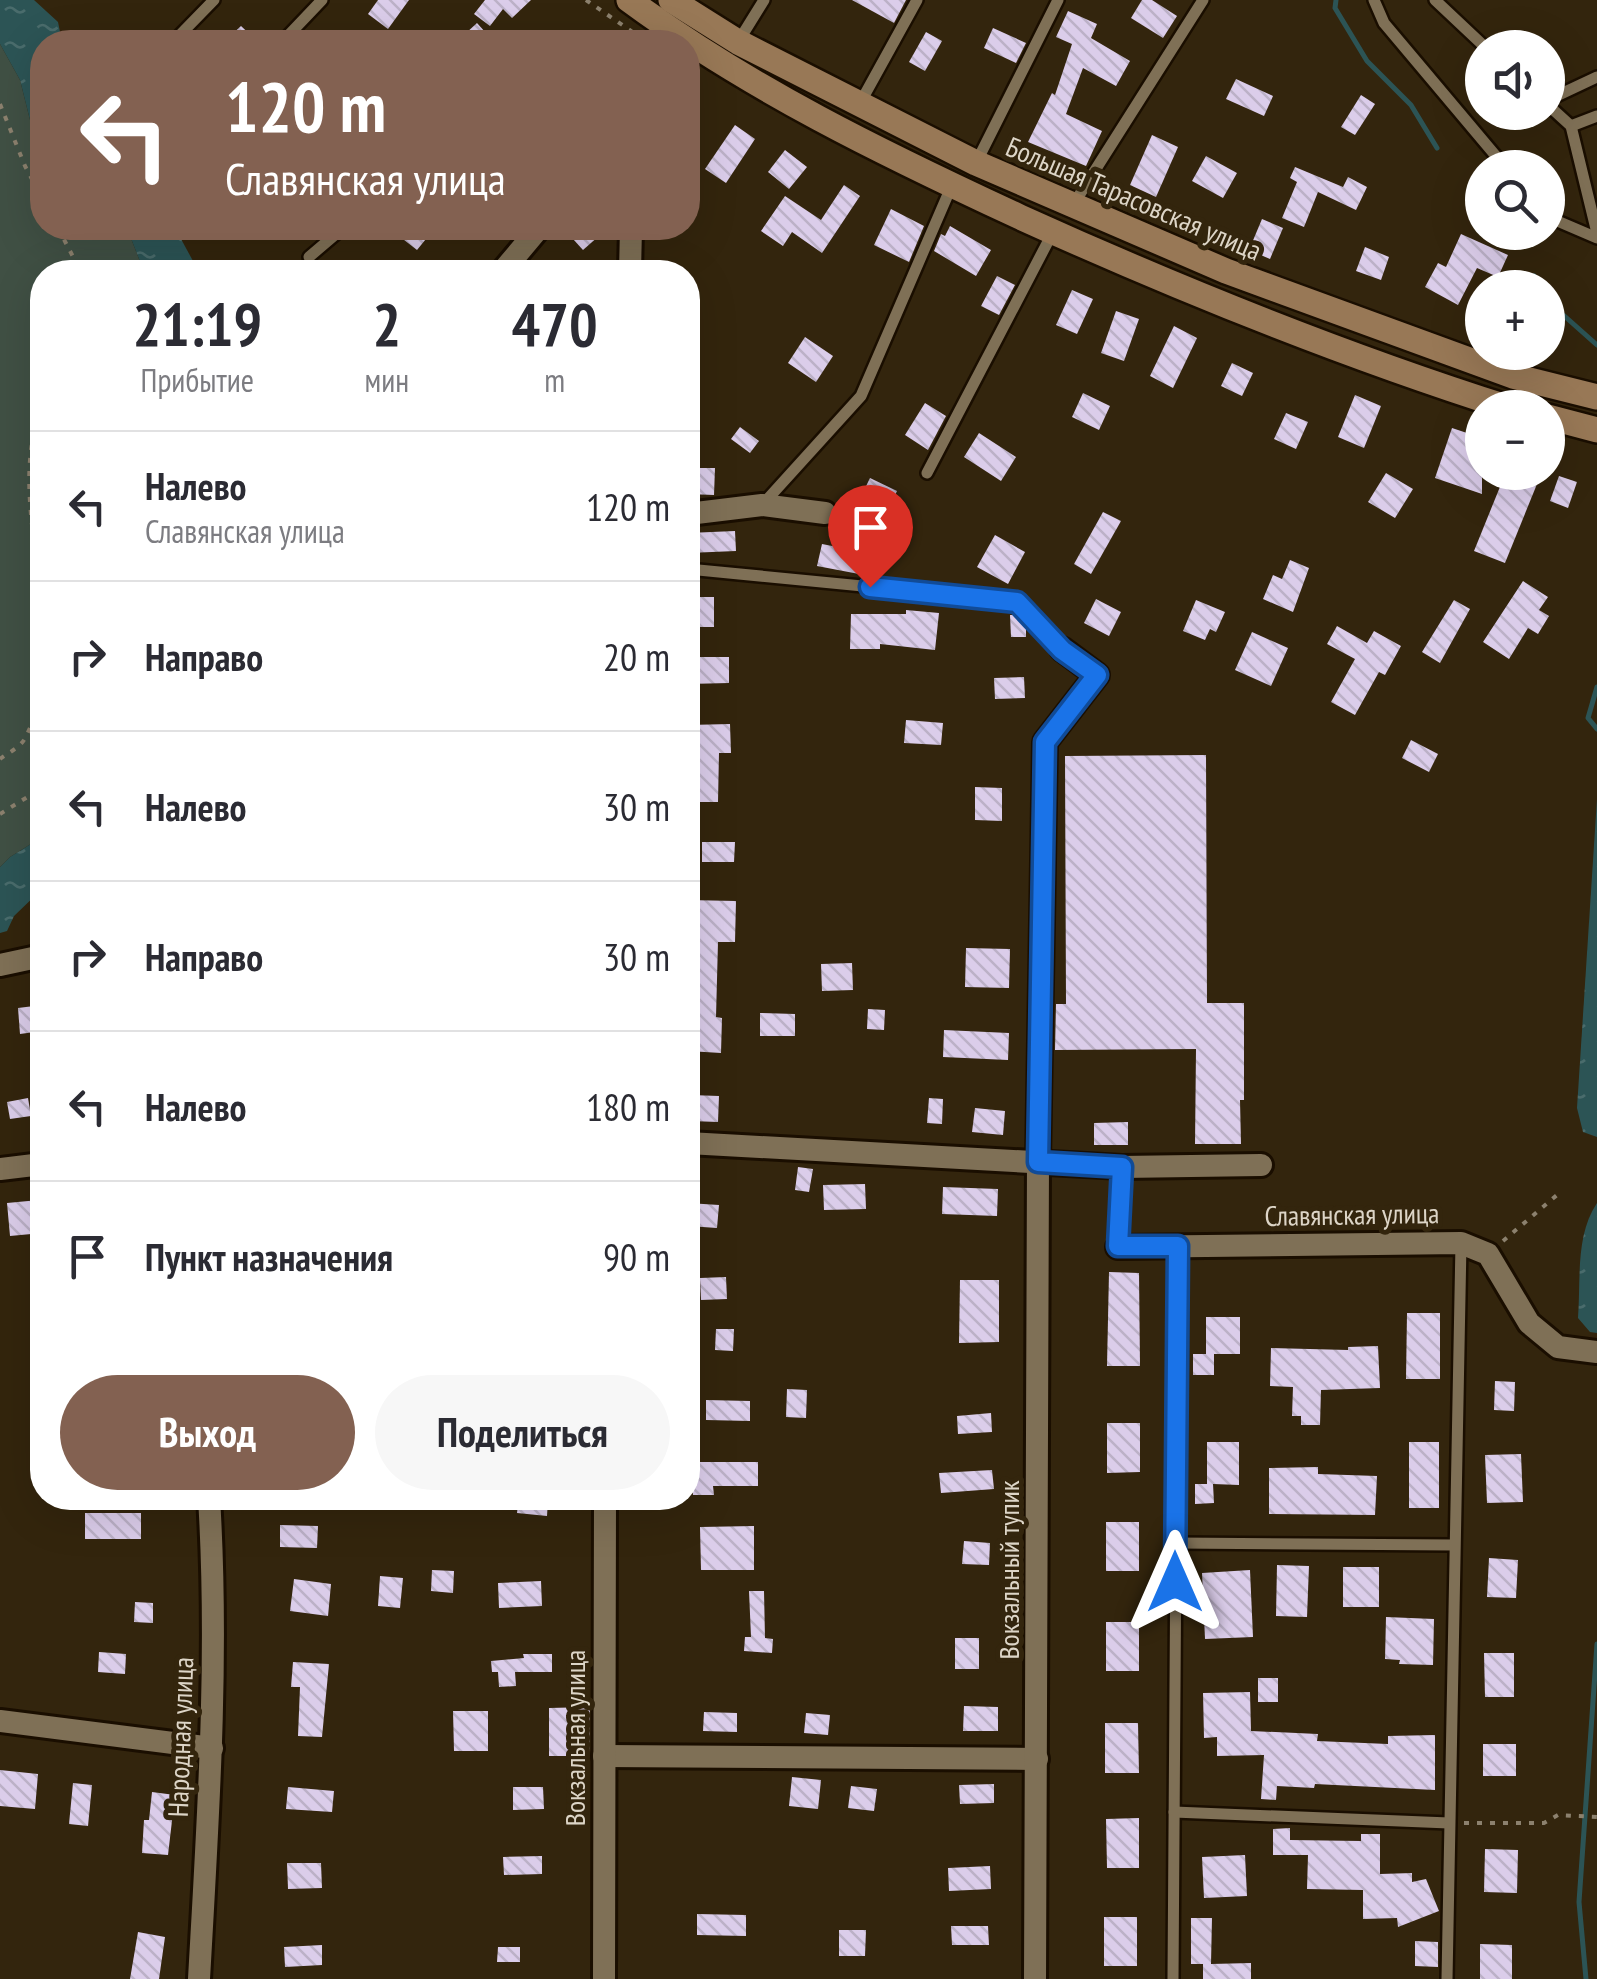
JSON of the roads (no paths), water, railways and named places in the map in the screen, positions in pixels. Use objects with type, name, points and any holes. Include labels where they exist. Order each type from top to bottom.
[{"type":"street","points":[[629,0],[651,30]]},
{"type":"street","name":"Большая Тарасовская улица","points":[[671,0],[738,42],[859,105],[976,163],[1073,205],[1244,278],[1513,376],[1597,398]]},
{"type":"street","points":[[700,58],[952,186],[1053,232],[1215,302],[1465,392]]},
{"type":"street","points":[[512,260],[530,240]]},
{"type":"street","points":[[1565,422],[1597,430]]},
{"type":"street","points":[[700,513],[762,505],[825,513]]},
{"type":"street","name":"Вокзальный тупик","points":[[1034,1979],[1038,1162],[1045,742],[1097,675],[1062,650]]},
{"type":"street","points":[[0,965],[30,959]]},
{"type":"street","points":[[700,1144],[1122,1167],[1260,1165]]},
{"type":"street","points":[[0,1170],[30,1166]]},
{"type":"street","name":"Славянская улица","points":[[1118,1246],[1461,1244],[1488,1254],[1530,1324],[1558,1348],[1597,1352]]},
{"type":"street","name":"Народная улица","points":[[199,1979],[212,1748],[214,1570],[210,1510]]},
{"type":"street","name":"Вокзальная улица","points":[[604,1979],[605,1510]]},
{"type":"street","points":[[0,1721],[212,1748]]},
{"type":"street","points":[[604,1756],[1038,1759]]},
{"type":"lane","points":[[185,30],[214,0]]},
{"type":"lane","points":[[293,30],[322,0]]},
{"type":"lane","points":[[738,42],[764,0]]},
{"type":"lane","points":[[859,105],[917,0]]},
{"type":"lane","points":[[976,163],[1058,0]]},
{"type":"lane","points":[[1073,205],[1203,0]]},
{"type":"lane","points":[[1374,0],[1384,23],[1491,150]]},
{"type":"lane","points":[[1435,0],[1467,30]]},
{"type":"lane","points":[[1565,93],[1597,77]]},
{"type":"lane","points":[[1570,126],[1597,116]]},
{"type":"lane","points":[[1565,121],[1591,187],[1597,235],[1565,223]]},
{"type":"lane","points":[[762,505],[862,396],[952,186]]},
{"type":"lane","points":[[927,473],[1053,232]]},
{"type":"lane","points":[[309,256],[328,240]]},
{"type":"lane","points":[[700,570],[1017,602],[1062,650]]},
{"type":"lane","points":[[1118,1246],[1122,1167]]},
{"type":"lane","points":[[1447,1979],[1461,1244]]},
{"type":"lane","points":[[1173,1979],[1178,1246]]},
{"type":"lane","points":[[1176,1544],[1454,1545]]},
{"type":"lane","points":[[1174,1812],[1449,1823]]},
{"type":"water","points":[[0,0],[34,0],[58,22],[60,30],[30,30],[30,120],[20,80],[0,44]]},
{"type":"water","points":[[132,240],[182,240],[192,260],[139,260]]},
{"type":"water","points":[[1597,799],[1597,1137],[1583,1132],[1577,1108]]},
{"type":"water","points":[[30,844],[30,901],[14,916],[7,931],[0,933],[0,867]]},
{"type":"water","points":[[1597,1203],[1597,1333],[1590,1332],[1578,1318],[1582,1244]]},
{"type":"waterway","points":[[1336,0],[1335,8],[1367,61],[1411,105],[1437,148]]},
{"type":"waterway","points":[[1565,317],[1597,345]]},
{"type":"waterway","points":[[1597,687],[1588,718],[1597,729]]},
{"type":"waterway","points":[[1586,1979],[1579,1902],[1597,1644]]}]
